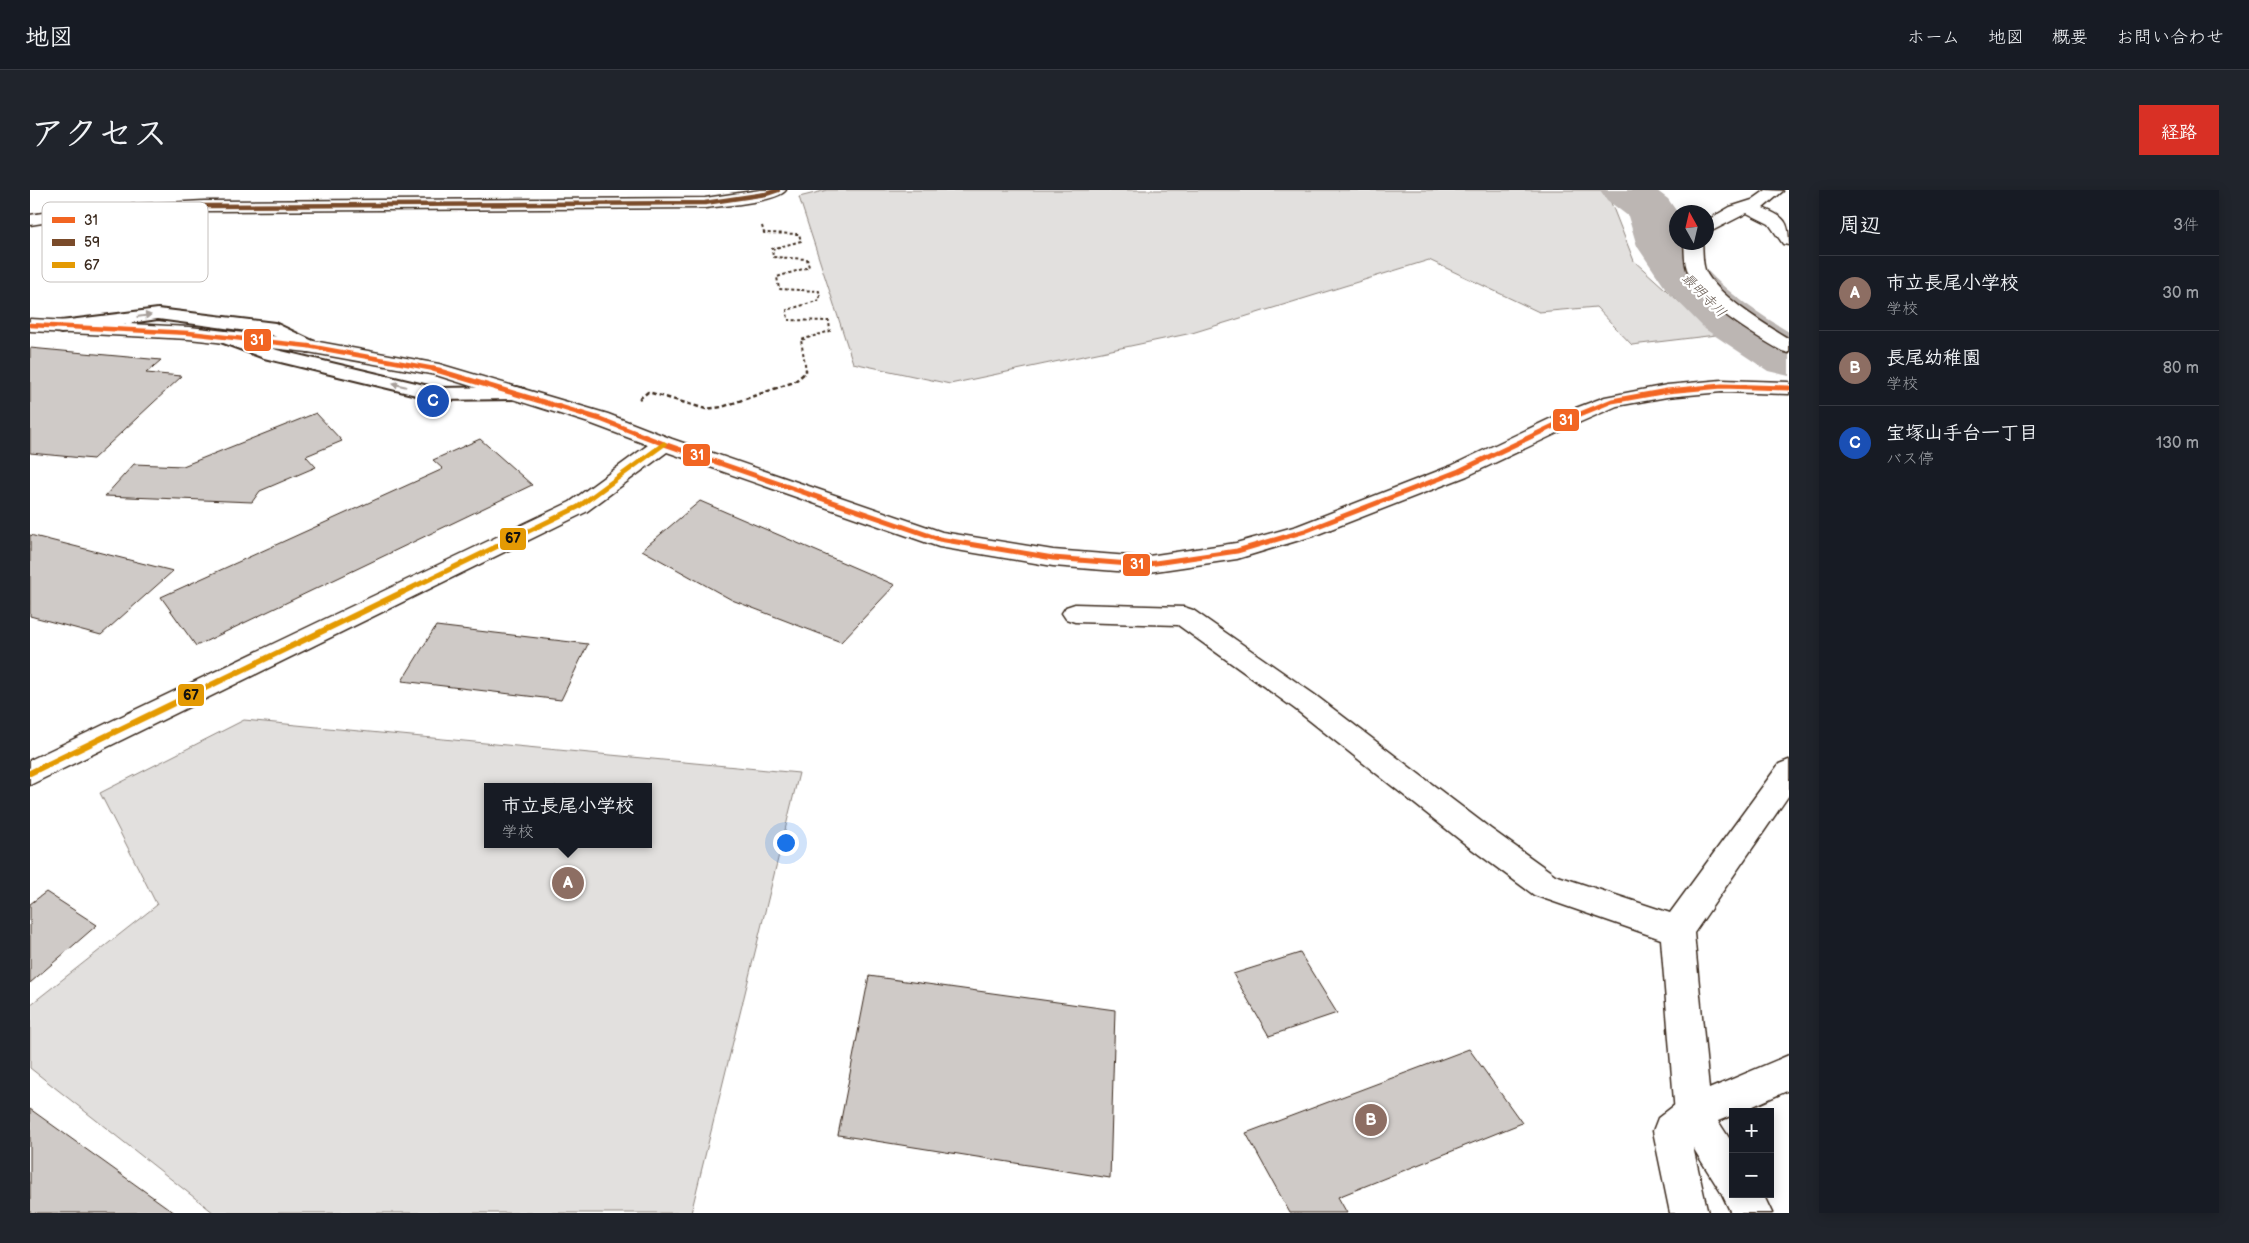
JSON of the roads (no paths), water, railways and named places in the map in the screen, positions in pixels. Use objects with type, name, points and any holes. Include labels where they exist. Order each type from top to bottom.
[{"type":"street","points":[[208,206],[706,204],[766,194],[778,190]]},
{"type":"street","points":[[1714,225],[1736,211],[1758,204],[1774,190],[1789,196]]},
{"type":"street","points":[[1748,207],[1775,220],[1789,240]]},
{"type":"street","points":[[1694,250],[1696,270],[1704,284],[1769,336],[1789,347]]},
{"type":"street","points":[[30,325],[225,337],[308,346],[439,370],[600,419],[664,444],[939,539],[1053,558],[1142,565],[1237,551],[1305,531],[1459,471],[1568,419],[1612,401],[1667,391],[1722,386],[1789,388]]},
{"type":"street","points":[[30,773],[578,507],[664,444]]},
{"type":"street","points":[[1074,613],[1184,616],[1305,702],[1480,838],[1545,885],[1677,930]]},
{"type":"street","points":[[1729,1173],[1693,1114],[1677,930],[1789,772]]},
{"type":"street","points":[[1689,1213],[1670,1131],[1693,1114],[1789,1072]]},
{"type":"street","points":[[1743,1198],[1752,1213]]},
{"type":"lane","points":[[61,327],[158,314],[275,329],[308,346]]},
{"type":"lane","points":[[225,337],[271,354],[436,394],[517,394]]},
{"type":"waterway","name":"最明寺川","points":[[1624,190],[1651,209],[1663,246],[1685,278],[1725,317],[1789,358]]},
{"type":"place","name":"宝塚山手台一丁目","points":[[433,401]]},
{"type":"place","name":"市立長尾小学校","points":[[568,883]]},
{"type":"place","name":"長尾幼稚園","points":[[1371,1120]]}]
